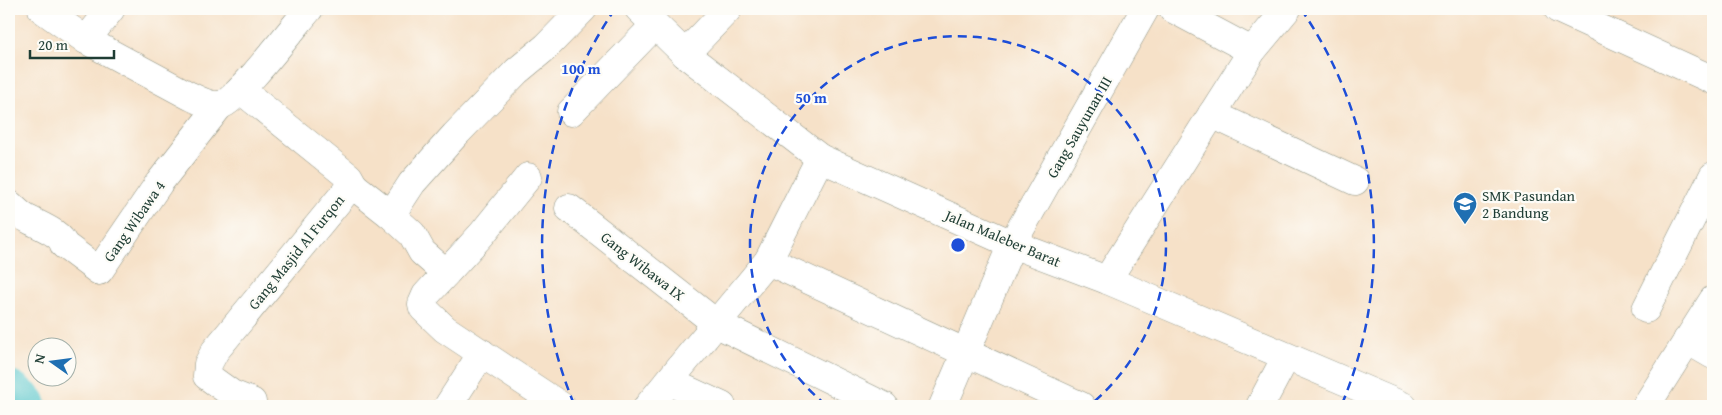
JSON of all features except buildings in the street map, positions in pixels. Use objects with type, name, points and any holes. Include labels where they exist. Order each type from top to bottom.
[{"type":"street","points":[[42,9],[86,40],[203,102],[230,98],[309,9]]},
{"type":"street","points":[[86,40],[111,9]]},
{"type":"street","points":[[391,215],[412,183],[455,135],[517,71],[546,47],[583,9]]},
{"type":"street","points":[[686,54],[728,9]]},
{"type":"street","name":"Gang Sauyunan III","points":[[943,406],[1012,244],[1144,9]]},
{"type":"street","points":[[1174,9],[1252,51]]},
{"type":"street","points":[[1108,280],[1252,51],[1287,9]]},
{"type":"street","points":[[1558,9],[1713,80]]},
{"type":"street","points":[[571,112],[647,17]]},
{"type":"street","name":"Jalan Maleber Barat","points":[[647,17],[686,54],[820,158],[1012,244],[1108,280],[1404,406]]},
{"type":"street","points":[[230,98],[349,177],[354,186]]},
{"type":"street","name":"Gang Wibawa 4","points":[[9,204],[26,219],[42,225],[63,240],[64,245],[99,271],[159,183],[230,98]]},
{"type":"street","points":[[1212,114],[1355,181]]},
{"type":"street","points":[[648,406],[670,382],[768,261],[820,158]]},
{"type":"street","points":[[1646,309],[1713,176]]},
{"type":"street","points":[[528,177],[482,234],[426,295],[422,304],[423,308],[445,329],[561,406]]},
{"type":"street","name":"Gang Masjid Al Furqon","points":[[252,402],[232,394],[206,376],[208,364],[215,351],[348,189],[354,186],[391,215],[412,234],[422,252],[446,273]]},
{"type":"street","name":"Gang Wibawa IX","points":[[569,208],[717,324],[884,406]]},
{"type":"street","points":[[768,261],[1081,406]]},
{"type":"street","points":[[1646,406],[1713,300]]},
{"type":"street","points":[[1687,340],[1713,355]]},
{"type":"street","points":[[448,406],[482,353]]},
{"type":"street","points":[[1260,406],[1286,357]]},
{"type":"street","points":[[670,382],[722,406]]},
{"type":"waterway","points":[[9,395],[22,406]]},
{"type":"place","name":"SMK Pasundan 2 Bandung","points":[[1465,225]]}]
